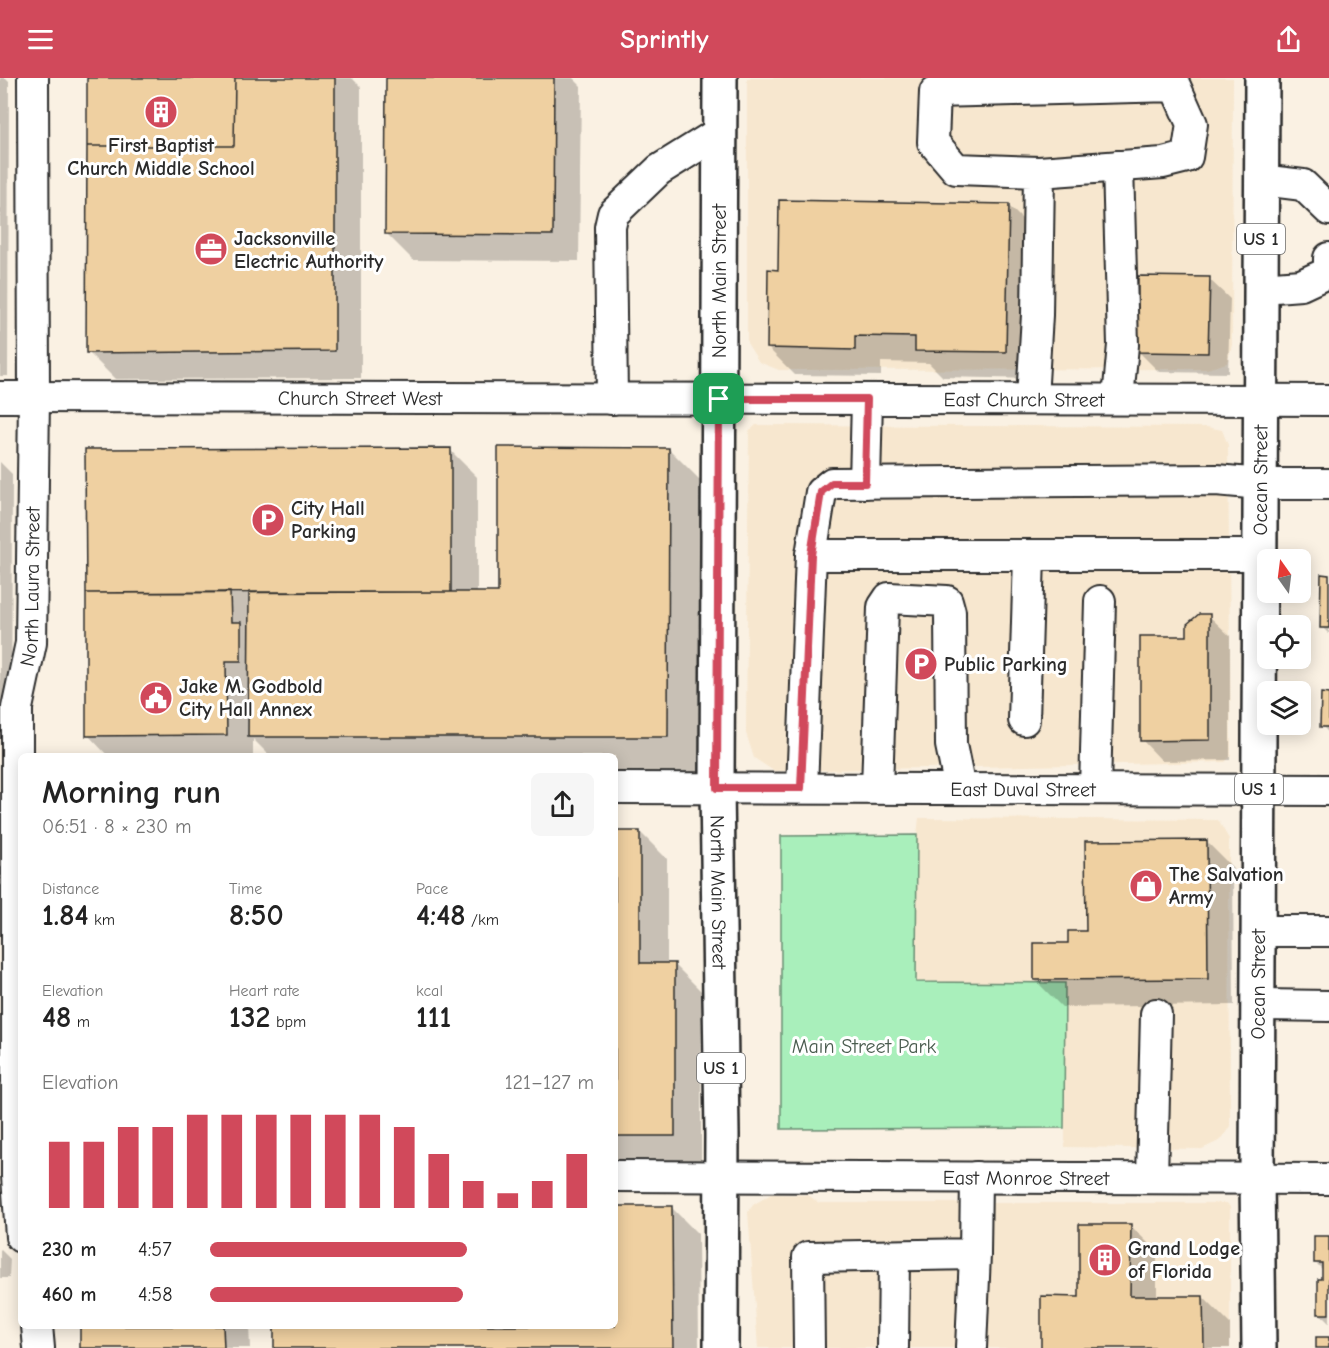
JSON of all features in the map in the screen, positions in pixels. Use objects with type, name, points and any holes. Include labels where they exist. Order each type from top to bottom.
[{"type":"main road","name":"North Main Street","points":[[720,78],[717,788],[722,1348]]},
{"type":"main road","name":"Ocean Street","points":[[1260,549],[1262,78]]},
{"type":"main road","name":"Ocean Street","points":[[1259,1348],[1257,1178],[1260,603]]},
{"type":"street","name":"North Laura Street","points":[[18,1217],[12,1176],[13,787],[18,700],[31,643],[34,397],[33,78]]},
{"type":"street","points":[[1175,86],[1192,124],[1187,157],[1163,163],[1039,172],[956,169],[933,142],[935,92],[1175,86]]},
{"type":"street","points":[[612,399],[610,227],[613,214],[659,170],[720,132]]},
{"type":"street","points":[[1118,166],[1123,345],[1118,399]]},
{"type":"street","points":[[1032,399],[1037,315],[1039,172]]},
{"type":"street","points":[[1262,180],[1303,185],[1329,210]]},
{"type":"street","points":[[1261,288],[1301,285],[1329,272],[1329,258]]},
{"type":"street","name":"Church Street West","points":[[0,397],[719,399]]},
{"type":"street","name":"East Church Street","points":[[719,399],[1329,400]]},
{"type":"street","points":[[865,483],[867,399]]},
{"type":"street","points":[[801,788],[811,555],[821,492],[832,483],[1216,480],[1261,484],[1329,484]]},
{"type":"street","points":[[811,555],[1257,555]]},
{"type":"street","points":[[1024,720],[1029,556]]},
{"type":"street","points":[[877,788],[883,607],[889,598],[947,601],[950,612],[951,745],[960,789]]},
{"type":"street","points":[[1095,789],[1100,601]]},
{"type":"street","name":"East Duval Street","points":[[618,788],[1329,790]]},
{"type":"street","points":[[1258,931],[1329,931]]},
{"type":"street","points":[[1258,1005],[1329,1006]]},
{"type":"street","points":[[1152,1178],[1156,1014]]},
{"type":"street","name":"East Monroe Street","points":[[618,1176],[1329,1179]]},
{"type":"street","points":[[971,1348],[976,1178]]},
{"type":"street","points":[[809,1348],[808,1257],[975,1254]]},
{"type":"street","points":[[893,1348],[894,1256]]},
{"type":"street","points":[[37,1329],[39,1348]]},
{"type":"shaded area","points":[[747,78],[1233,78],[1232,345],[1227,363],[1207,369],[779,370],[759,362],[747,343]]},
{"type":"shaded area","name":"Public Parking","points":[[756,425],[1207,427],[1222,430],[1228,445],[1231,756],[1225,762],[774,771],[754,758],[746,733],[749,431]]},
{"type":"shaded area","points":[[919,818],[1218,820],[1229,839],[1230,1126],[1221,1140],[1202,1149],[1065,1147],[1065,984],[916,982]]},
{"type":"shaded area","points":[[771,1194],[808,1195],[819,1203],[1227,1203],[1230,1207],[1230,1348],[758,1348],[748,1212],[753,1205]]},
{"type":"green space","name":"Main Street Park","points":[[917,835],[916,982],[1065,983],[1064,1128],[781,1129],[781,836]]},
{"type":"building","name":"First Baptist Church Middle School","points":[[87,78],[235,78],[234,146],[87,146]]},
{"type":"building","name":"Jacksonville Electric Authority","points":[[235,78],[335,78],[335,351],[86,353],[87,146],[234,146]]},
{"type":"building","points":[[386,78],[554,78],[553,235],[385,234]]},
{"type":"building","points":[[779,200],[1009,204],[1006,352],[915,351],[915,337],[855,336],[855,350],[767,348],[768,269],[778,270]]},
{"type":"building","points":[[1138,276],[1210,277],[1208,353],[1137,352]]},
{"type":"building","points":[[498,447],[669,448],[668,737],[248,737],[249,592],[498,592]]},
{"type":"building","name":"City Hall Parking","points":[[451,448],[451,592],[86,593],[85,449]]},
{"type":"building","points":[[1321,574],[1329,575],[1329,628],[1320,628]]},
{"type":"building","name":"Jake M. Godbold City Hall Annex","points":[[230,592],[231,622],[241,622],[241,661],[226,661],[227,735],[86,736],[86,593]]},
{"type":"building","points":[[1199,614],[1210,614],[1210,740],[1140,741],[1140,636],[1187,636],[1187,624]]},
{"type":"building","points":[[1321,693],[1329,694],[1329,727],[1320,727]]},
{"type":"building","points":[[618,831],[640,831],[640,963],[675,963],[675,1136],[618,1136]]},
{"type":"building","name":"The Salvation Army","points":[[1207,840],[1208,979],[1034,980],[1034,943],[1068,943],[1068,931],[1086,931],[1085,841]]},
{"type":"building","points":[[618,1206],[672,1206],[673,1348],[274,1348],[274,1329],[618,1329]]},
{"type":"building","name":"Grand Lodge of Florida","points":[[1079,1224],[1131,1224],[1130,1296],[1203,1296],[1204,1348],[1041,1348],[1041,1296],[1079,1297]]},
{"type":"building","points":[[1314,1236],[1329,1236],[1329,1314],[1318,1314],[1318,1279],[1322,1279],[1322,1263],[1314,1263]]},
{"type":"building","points":[[80,1329],[223,1329],[224,1348],[80,1348]]},
{"type":"building","points":[[1316,1337],[1329,1337],[1329,1348],[1316,1348]]},
{"type":"place","name":"First Baptist Church Middle School","points":[[161,112]]},
{"type":"place","name":"Jacksonville Electric Authority","points":[[211,249]]},
{"type":"place","name":"City Hall Parking","points":[[268,520]]},
{"type":"place","name":"Public Parking","points":[[921,664]]},
{"type":"place","name":"Jake M. Godbold City Hall Annex","points":[[156,698]]},
{"type":"place","name":"The Salvation Army","points":[[1146,886]]},
{"type":"place","name":"Grand Lodge of Florida","points":[[1105,1260]]},
{"type":"route","points":[[719,399],[867,399],[865,483],[832,483],[821,492],[811,555],[801,788],[717,788],[719,399]]}]
